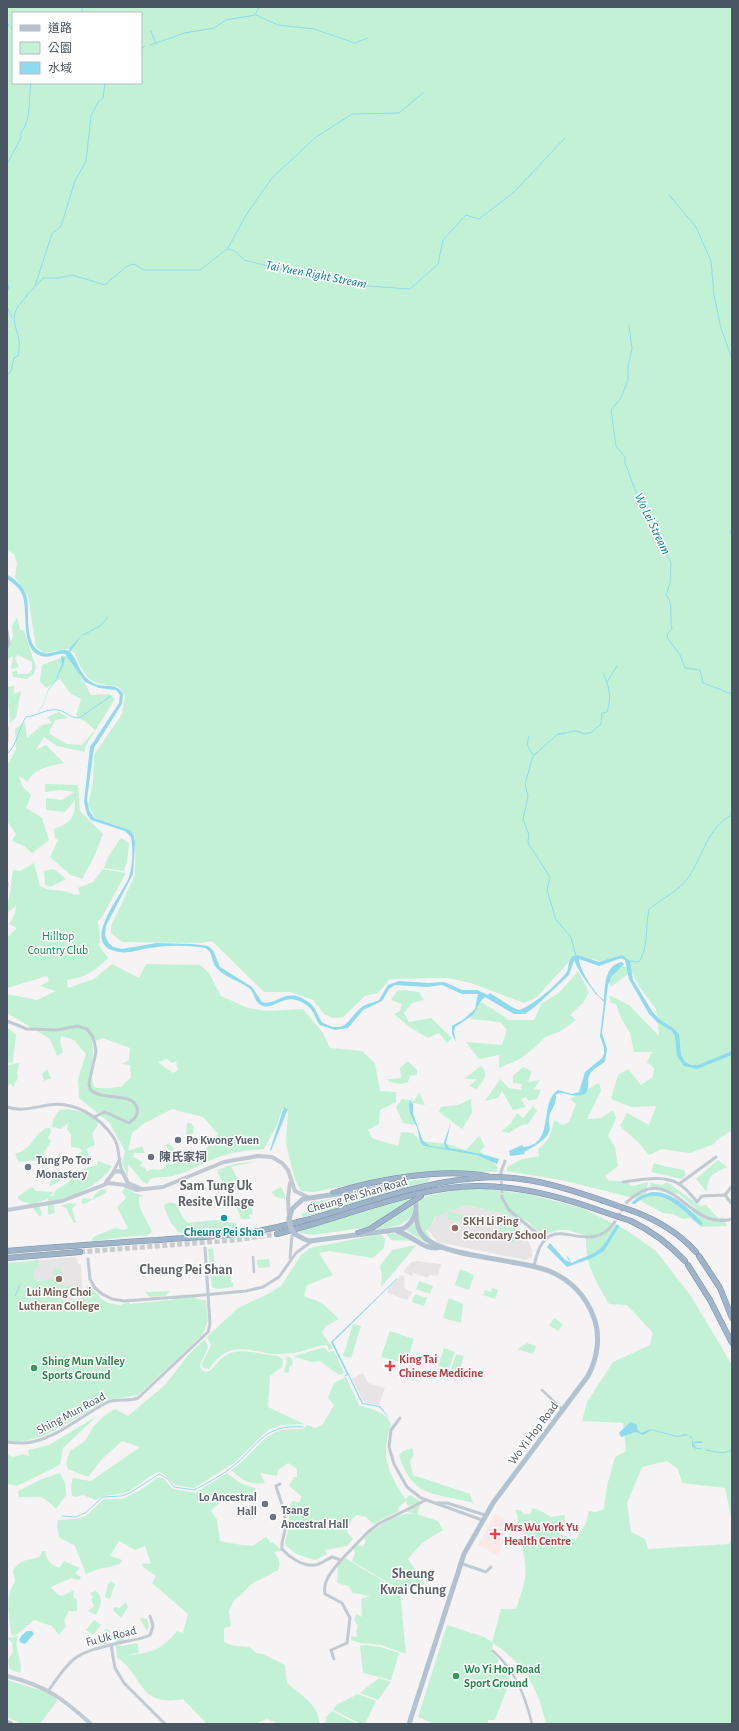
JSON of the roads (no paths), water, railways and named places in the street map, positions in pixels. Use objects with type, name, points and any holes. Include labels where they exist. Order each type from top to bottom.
[{"type":"highway","points":[[333,1193],[350,1188],[415,1177],[460,1174],[494,1177]]},
{"type":"highway","name":"Cheung Pei Shan Road","points":[[7,1251],[250,1232],[308,1219],[426,1186],[454,1181],[494,1177],[539,1183],[605,1201],[643,1215],[675,1233],[698,1254],[720,1288],[732,1318]]},
{"type":"highway","name":"Cheung Pei Shan Road","points":[[277,1234],[430,1193],[462,1187],[506,1188],[552,1196],[638,1224],[668,1244],[687,1263],[710,1300],[732,1343]]},
{"type":"highway","points":[[358,1233],[370,1229],[416,1199],[430,1193]]},
{"type":"highway","points":[[7,1258],[80,1252]]},
{"type":"main road","points":[[392,1186],[333,1193],[303,1199],[296,1204],[289,1218],[294,1235],[307,1240],[394,1230]]},
{"type":"main road","name":"Wo Yi Hop Road","points":[[394,1230],[408,1226],[416,1209],[418,1226],[421,1233],[441,1248]]},
{"type":"main road","name":"Wo Yi Hop Road","points":[[394,1230],[406,1234],[422,1244],[436,1249],[441,1248],[534,1266],[549,1271],[577,1288],[587,1301],[597,1328],[597,1353],[592,1367],[584,1381],[485,1515],[460,1563],[408,1724]]},
{"type":"main road","points":[[7,1722],[11,1724]]},
{"type":"street","points":[[7,631],[9,643],[7,648]]},
{"type":"street","points":[[7,726],[7,741]]},
{"type":"street","points":[[7,1021],[27,1029],[57,1030],[77,1026],[87,1030],[90,1033],[94,1041],[96,1052],[89,1083],[90,1089],[100,1094],[132,1100],[137,1106],[138,1111],[136,1117],[129,1123],[105,1112],[94,1117]]},
{"type":"street","points":[[7,1107],[20,1110],[56,1105],[77,1108],[94,1117],[113,1138],[120,1156],[124,1175],[123,1181],[102,1186],[62,1201],[7,1210]]},
{"type":"street","points":[[120,1156],[112,1175],[116,1183],[136,1190],[164,1187],[224,1162],[258,1156],[278,1160],[285,1166],[293,1188],[297,1193],[311,1198]]},
{"type":"street","points":[[679,1184],[716,1157]]},
{"type":"street","points":[[501,1172],[505,1161]]},
{"type":"street","points":[[102,1186],[118,1171],[124,1175],[130,1184],[144,1190]]},
{"type":"street","points":[[289,1218],[288,1198],[290,1178]]},
{"type":"street","points":[[624,1182],[655,1179],[679,1184],[697,1202]]},
{"type":"street","points":[[693,1209],[702,1196],[725,1195],[732,1186]]},
{"type":"street","points":[[627,1202],[641,1192],[660,1189],[676,1195],[699,1215],[713,1221],[721,1222],[732,1219]]},
{"type":"street","points":[[725,1195],[732,1204]]},
{"type":"street","points":[[502,1198],[509,1210],[545,1240]]},
{"type":"street","points":[[534,1266],[540,1248],[545,1240],[559,1233],[567,1233],[584,1238],[599,1236],[614,1223]]},
{"type":"street","points":[[290,1260],[294,1235]]},
{"type":"street","points":[[88,1259],[90,1279],[95,1288],[102,1294],[112,1299],[124,1301],[208,1295],[246,1291],[263,1287],[279,1276],[300,1249],[315,1240]]},
{"type":"street","points":[[205,1248],[208,1295]]},
{"type":"street","points":[[253,1257],[254,1272]]},
{"type":"street","name":"Shing Mun Road","points":[[7,1442],[30,1443],[45,1438],[64,1429],[108,1402],[113,1400],[131,1401],[138,1398],[210,1328],[208,1295]]},
{"type":"street","points":[[542,1390],[563,1409]]},
{"type":"street","points":[[400,1418],[394,1424],[390,1436],[390,1447],[392,1458],[407,1487],[416,1495],[426,1500],[438,1503],[447,1503],[485,1515]]},
{"type":"street","points":[[280,1484],[276,1486],[283,1506],[285,1530],[281,1542],[284,1550],[298,1562],[313,1565],[332,1557],[341,1560]]},
{"type":"street","points":[[334,1659],[331,1650],[347,1643],[350,1618],[342,1603],[325,1596],[325,1584],[341,1560],[366,1533],[378,1524],[426,1500]]},
{"type":"street","points":[[438,1503],[446,1508],[482,1520]]},
{"type":"street","points":[[460,1563],[486,1572],[491,1567]]},
{"type":"street","name":"Fu Uk Road","points":[[49,1690],[64,1667],[73,1658],[84,1652],[150,1635],[153,1626],[150,1616]]},
{"type":"street","points":[[111,1645],[115,1668],[124,1683],[165,1724]]},
{"type":"street","points":[[492,1651],[502,1659],[518,1683],[532,1724]]},
{"type":"street","points":[[7,1676],[25,1680],[49,1690],[91,1724]]},
{"type":"water","points":[[7,574],[24,589],[28,606],[29,631],[34,646],[43,653],[62,650],[69,651],[83,634],[70,652],[83,673],[95,684],[118,688],[123,694],[122,704],[94,748],[87,799],[89,810],[94,818],[130,830],[134,836],[133,874],[106,926],[105,935],[108,942],[113,947],[122,949],[157,943],[208,946],[213,950],[220,967],[252,987],[262,1002],[268,1003],[283,997],[295,996],[312,1005],[323,1023],[338,1027],[346,1024],[357,1011],[364,1006],[379,1000],[388,985],[399,981],[429,983],[444,982],[462,990],[477,990],[488,995],[490,993],[519,1010],[537,1000],[562,978],[567,971],[570,960],[573,956],[578,955],[599,962],[622,955],[630,961],[633,980],[652,1011],[659,1019],[679,1034],[681,1055],[685,1062],[691,1065],[698,1065],[732,1051],[732,1055],[697,1069],[684,1066],[677,1056],[675,1036],[672,1031],[657,1022],[649,1014],[629,979],[625,960],[621,958],[599,966],[579,959],[588,982],[604,1000],[605,983],[609,972],[616,964],[622,962],[624,964],[612,976],[608,985],[602,1033],[607,1049],[605,1061],[589,1076],[585,1094],[577,1096],[563,1093],[556,1094],[549,1121],[550,1130],[542,1141],[524,1152],[525,1154],[510,1156],[509,1151],[522,1145],[523,1147],[533,1145],[540,1139],[552,1096],[558,1090],[572,1094],[579,1092],[585,1072],[602,1058],[604,1054],[604,1048],[600,1036],[604,1002],[587,982],[574,960],[569,975],[537,1005],[525,1014],[514,1014],[485,997],[480,1002],[473,1015],[455,1027],[454,1032],[456,1042],[452,1034],[452,1026],[464,1019],[475,1009],[478,994],[462,994],[442,985],[427,987],[395,985],[389,989],[382,1001],[363,1010],[348,1028],[335,1030],[320,1025],[309,1007],[293,999],[266,1007],[259,1004],[249,988],[218,970],[211,954],[205,948],[192,946],[170,946],[131,952],[119,952],[107,948],[102,940],[102,930],[112,907],[129,877],[132,857],[131,837],[125,831],[91,820],[87,814],[84,802],[90,747],[119,703],[120,695],[116,690],[99,688],[85,682],[65,654],[44,657],[34,652],[27,637],[25,609],[22,594],[18,587],[7,579]]},
{"type":"water","points":[[61,656],[65,657],[63,666],[55,682],[48,691],[43,706],[36,714],[43,705],[48,690],[55,681],[62,664]]},
{"type":"water","points":[[412,1098],[411,1102],[413,1104],[413,1114],[423,1141],[430,1146],[445,1148],[444,1142],[451,1122],[446,1143],[449,1148],[499,1159],[497,1164],[477,1155],[424,1146],[419,1139],[417,1128],[409,1108]]},
{"type":"water","points":[[284,1107],[288,1109],[271,1151],[270,1150]]},
{"type":"water","points":[[652,1192],[660,1192],[674,1198],[692,1212],[703,1223],[702,1225],[667,1199],[658,1196],[649,1196],[640,1200],[630,1209],[604,1251],[592,1258],[567,1267],[547,1247],[550,1243],[565,1260],[572,1263],[594,1253],[600,1249],[606,1241],[627,1207],[642,1195]]},
{"type":"water","points":[[397,1278],[333,1342],[363,1403],[380,1406],[390,1419],[379,1407],[362,1404],[348,1375],[343,1377],[347,1374],[331,1342]]},
{"type":"water","points":[[630,1422],[636,1424],[641,1433],[651,1429],[677,1436],[688,1435],[677,1437],[651,1430],[643,1435],[636,1432],[621,1437],[619,1433]]},
{"type":"water","points":[[688,1435],[692,1437],[693,1442],[701,1441],[703,1443],[693,1443],[696,1447],[694,1448],[692,1446],[692,1439]]},
{"type":"water","points":[[27,1631],[32,1631],[34,1634],[25,1644],[21,1643],[19,1640]]},
{"type":"waterway","points":[[82,7],[82,12]]},
{"type":"waterway","points":[[150,45],[185,33],[214,28],[226,20],[255,15],[259,7]]},
{"type":"waterway","points":[[256,15],[278,25],[314,29],[355,43],[368,38]]},
{"type":"waterway","points":[[7,23],[12,29]]},
{"type":"waterway","points":[[151,31],[156,44]]},
{"type":"waterway","points":[[142,49],[145,46]]},
{"type":"waterway","points":[[7,164],[21,138],[21,133],[27,121],[31,84]]},
{"type":"waterway","points":[[35,286],[52,234],[61,226],[75,181],[86,161],[91,116],[98,102],[103,98],[105,84]]},
{"type":"waterway","points":[[228,248],[248,212],[272,178],[316,137],[352,114],[399,113],[424,92]]},
{"type":"waterway","name":"Tai Yuen Right Stream","points":[[26,296],[43,278],[59,278],[72,275],[105,285],[127,266],[134,264],[144,270],[200,270],[227,249],[235,251],[244,260],[303,275],[367,286],[410,289],[438,264],[443,240],[466,215],[479,219],[514,192],[565,138]]},
{"type":"waterway","points":[[669,195],[696,227],[711,261],[714,295],[721,328],[732,359]]},
{"type":"waterway","points":[[7,283],[9,287],[7,291]]},
{"type":"waterway","points":[[7,376],[11,371],[14,358],[18,356],[19,338],[14,319],[15,312],[27,296]]},
{"type":"waterway","points":[[7,307],[12,317]]},
{"type":"waterway","name":"Wo Lei Stream","points":[[629,325],[632,349],[628,366],[628,380],[621,398],[611,410],[616,446],[625,457],[625,463],[636,492],[647,515],[659,532],[659,545],[671,562],[670,583],[666,595],[671,606],[672,629],[667,634],[668,639],[680,655],[685,668],[700,670],[703,683],[732,694]]},
{"type":"waterway","points":[[7,441],[7,458]]},
{"type":"waterway","points":[[730,531],[732,535]]},
{"type":"waterway","points":[[83,635],[100,626],[108,617]]},
{"type":"waterway","points":[[607,682],[617,666]]},
{"type":"waterway","points":[[576,956],[571,937],[556,920],[547,890],[550,877],[528,843],[529,835],[523,819],[528,797],[525,784],[533,756],[558,734],[576,731],[585,734],[592,732],[601,724],[602,713],[607,712],[610,696],[607,682],[603,673]]},
{"type":"waterway","points":[[7,754],[16,741],[26,717],[54,710],[79,718],[111,696]]},
{"type":"waterway","points":[[559,734],[564,734]]},
{"type":"waterway","points":[[529,736],[527,745],[533,755]]},
{"type":"waterway","name":"Wo Lei Stream","points":[[629,961],[639,962],[642,956],[646,943],[649,909],[675,891],[688,878],[711,835],[724,820],[732,815]]},
{"type":"waterway","points":[[592,988],[596,994]]},
{"type":"waterway","points":[[567,1256],[570,1262]]},
{"type":"waterway","points":[[15,1296],[20,1285]]},
{"type":"waterway","points":[[62,1516],[75,1517],[85,1513],[103,1497],[121,1496],[130,1493],[159,1474],[168,1479],[174,1487],[194,1490],[231,1468],[265,1436],[280,1428],[303,1427]]},
{"type":"waterway","points":[[695,1448],[702,1449]]},
{"type":"waterway","points":[[706,1450],[723,1453],[732,1449]]},
{"type":"tunnel","points":[[501,1172],[502,1198]]},
{"type":"tunnel","points":[[392,1186],[401,1187],[408,1191],[414,1197],[416,1206]]},
{"type":"tunnel","points":[[614,1223],[627,1202]]},
{"type":"tunnel","points":[[80,1252],[235,1240],[277,1234]]},
{"type":"place","name":"Po Kwong Yuen","points":[[178,1140]]},
{"type":"place","name":"陳氏家祠","points":[[151,1157]]},
{"type":"place","name":"Tung Po Tor Monastery","points":[[28,1167]]},
{"type":"place","name":"Cheung Pei Shan","points":[[224,1218]]},
{"type":"place","name":"SKH Li Ping Secondary School","points":[[455,1228]]},
{"type":"place","name":"Lui Ming Choi Lutheran College","points":[[59,1279]]},
{"type":"place","name":"King Tai Chinese Medicine","points":[[390,1366]]},
{"type":"place","name":"Shing Mun Valley Sports Ground","points":[[34,1368]]},
{"type":"place","name":"Lo Ancestral Hall","points":[[265,1504]]},
{"type":"place","name":"Tsang Ancestral Hall","points":[[273,1517]]},
{"type":"place","name":"Mrs Wu York Yu Health Centre","points":[[495,1534]]},
{"type":"place","name":"Wo Yi Hop Road Sport Ground","points":[[456,1676]]},
{"type":"district","name":"Sam Tung Uk Resite Village","points":[[216,1194]]},
{"type":"district","name":"Cheung Pei Shan","points":[[186,1270]]},
{"type":"district","name":"Sheung Kwai Chung","points":[[413,1582]]},
{"type":"park label","name":"Hilltop Country Club","points":[[58,943]]}]
